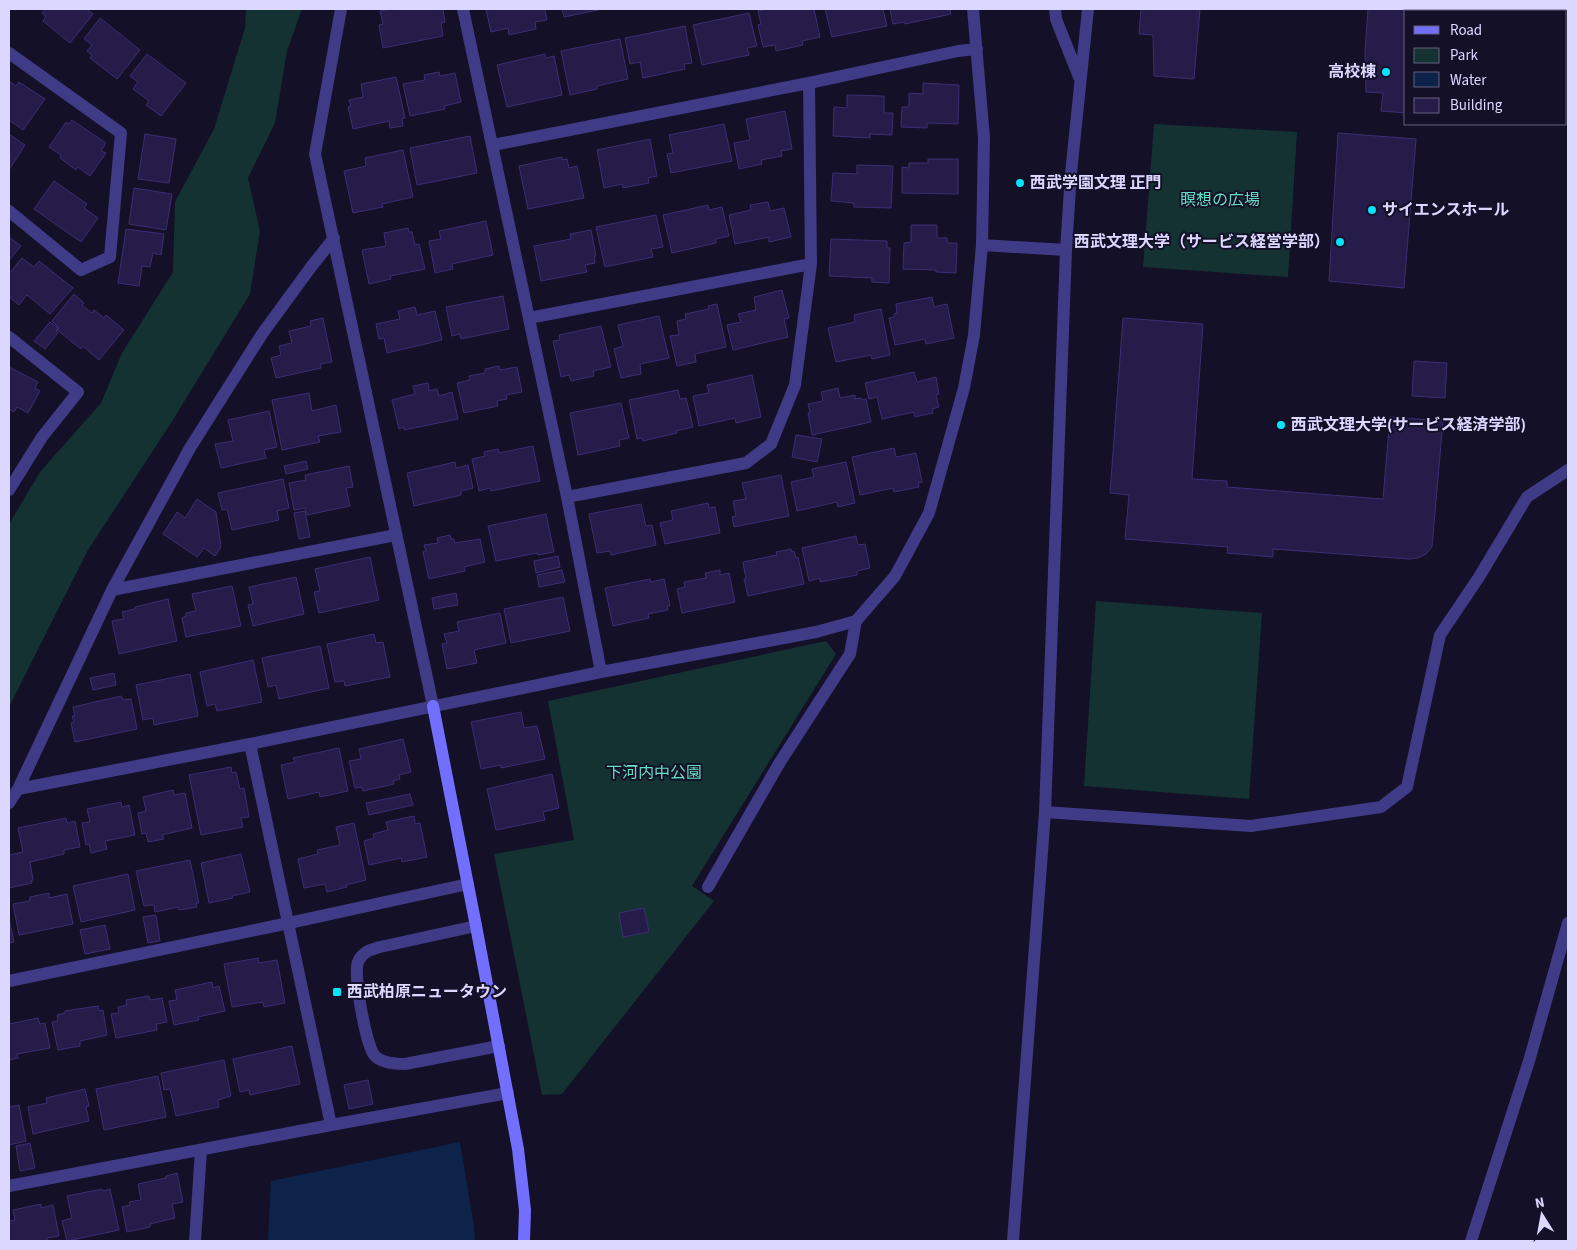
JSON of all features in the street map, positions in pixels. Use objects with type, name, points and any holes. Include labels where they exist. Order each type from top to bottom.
[{"type":"street","points":[[341,9],[315,154],[433,706],[468,884],[518,1149],[525,1210],[524,1241]]},
{"type":"street","points":[[463,9],[567,497],[601,672]]},
{"type":"street","points":[[708,886],[780,762],[850,654],[856,621],[895,576],[930,513],[964,388],[974,336],[982,245],[984,138],[973,9]]},
{"type":"street","points":[[1013,1241],[1045,812],[1066,250],[1079,74],[1056,18],[1055,9]]},
{"type":"street","points":[[1071,173],[1088,9]]},
{"type":"street","points":[[493,145],[809,84],[958,51],[977,49]]},
{"type":"street","points":[[9,53],[121,133],[110,257],[81,270],[9,211]]},
{"type":"street","points":[[567,497],[746,463],[771,444],[795,385],[811,264],[809,84]]},
{"type":"street","points":[[9,803],[18,790],[112,590],[190,448],[262,334],[334,238]]},
{"type":"street","points":[[982,245],[1066,250]]},
{"type":"street","points":[[529,318],[811,264]]},
{"type":"street","points":[[9,337],[78,392],[42,436],[9,490]]},
{"type":"street","points":[[1045,812],[1251,826],[1381,807],[1406,787],[1440,635],[1479,577],[1527,497],[1568,470]]},
{"type":"street","points":[[112,590],[396,535]]},
{"type":"street","points":[[18,790],[601,672],[799,636],[856,621]]},
{"type":"street","points":[[250,744],[331,1125]]},
{"type":"street","points":[[9,981],[289,924],[468,884]]},
{"type":"street","points":[[1471,1241],[1529,1061],[1568,923]]},
{"type":"street","points":[[476,926],[364,952],[358,962],[356,975],[358,988],[370,1046],[376,1057],[391,1063],[405,1064],[499,1046]]},
{"type":"street","points":[[9,1186],[508,1093]]},
{"type":"street","points":[[195,1241],[201,1150]]},
{"type":"green space","points":[[246,9],[302,9],[287,51],[275,123],[248,178],[260,231],[250,294],[171,423],[88,550],[9,707],[9,524],[40,472],[101,403],[122,353],[173,272],[175,202],[214,129],[245,28]]},
{"type":"green space","name":"瞑想の広場","points":[[1154,124],[1297,132],[1288,277],[1143,267]]},
{"type":"green space","points":[[1096,601],[1262,613],[1249,799],[1084,786]]},
{"type":"green space","name":"下河内中公園","points":[[826,641],[836,654],[692,886],[714,901],[562,1094],[542,1095],[494,854],[574,840],[548,701]]},
{"type":"water","points":[[460,1142],[475,1241],[268,1241],[271,1181]]},
{"type":"building","points":[[46,9],[86,9],[93,14],[70,43],[43,21],[46,16],[42,13]]},
{"type":"building","points":[[390,9],[443,9],[445,22],[441,23],[443,36],[383,48],[379,25],[383,24],[380,11]]},
{"type":"building","points":[[486,9],[545,9],[547,20],[535,22],[536,29],[509,35],[508,28],[491,32]]},
{"type":"building","points":[[562,9],[603,9],[564,17]]},
{"type":"building","points":[[767,9],[814,9],[820,37],[802,41],[803,45],[776,51],[775,45],[763,47],[758,25],[761,24],[758,11]]},
{"type":"building","points":[[825,9],[883,9],[887,26],[832,37]]},
{"type":"building","points":[[890,9],[950,9],[951,14],[905,24],[904,22],[893,24]]},
{"type":"building","points":[[1141,9],[1200,9],[1194,79],[1154,76],[1153,35],[1139,34]]},
{"type":"building","name":"高校棟","points":[[1368,9],[1430,9],[1404,10],[1404,113],[1381,111],[1383,93],[1366,92],[1365,52]]},
{"type":"building","points":[[1477,9],[1507,9],[1507,10]]},
{"type":"building","points":[[749,13],[757,46],[747,48],[749,55],[702,65],[693,25]]},
{"type":"building","points":[[100,18],[140,50],[117,79],[90,58],[92,55],[87,51],[92,45],[84,39]]},
{"type":"building","points":[[685,26],[692,63],[684,64],[685,69],[643,78],[640,62],[630,64],[625,38]]},
{"type":"building","points":[[620,39],[628,79],[570,95],[561,51]]},
{"type":"building","points":[[147,54],[186,83],[161,116],[146,105],[149,101],[133,89],[138,82],[130,76]]},
{"type":"building","points":[[545,54],[546,58],[554,56],[562,95],[507,107],[497,65]]},
{"type":"building","points":[[439,72],[440,76],[455,73],[461,102],[444,106],[445,109],[410,116],[403,84],[425,80],[424,75]]},
{"type":"building","points":[[396,77],[405,118],[402,119],[403,126],[390,128],[389,121],[353,129],[348,107],[351,106],[349,100],[363,97],[361,84]]},
{"type":"building","points":[[9,81],[16,86],[19,82],[45,99],[23,130],[9,120]]},
{"type":"building","points":[[923,83],[959,85],[958,124],[927,123],[927,128],[901,127],[902,107],[909,107],[909,93],[923,94]]},
{"type":"building","points":[[847,95],[884,96],[884,113],[893,113],[892,135],[870,134],[870,138],[833,136],[834,107],[847,108]]},
{"type":"building","points":[[785,111],[792,149],[781,151],[782,156],[761,160],[762,164],[739,169],[734,143],[750,140],[746,119]]},
{"type":"building","points":[[72,120],[106,143],[101,151],[106,153],[90,176],[78,167],[76,170],[60,158],[61,155],[49,147],[66,122],[69,124]]},
{"type":"building","points":[[724,124],[732,161],[671,173],[667,154],[673,153],[669,135]]},
{"type":"building","name":"サイエンスホール","points":[[1338,133],[1416,139],[1404,288],[1329,281]]},
{"type":"building","points":[[9,134],[25,145],[9,170]]},
{"type":"building","points":[[145,134],[176,139],[169,183],[138,179]]},
{"type":"building","points":[[470,136],[477,173],[417,185],[410,148]]},
{"type":"building","points":[[650,139],[657,176],[648,178],[649,183],[623,188],[622,184],[604,188],[597,150]]},
{"type":"building","points":[[403,150],[413,197],[382,204],[383,207],[353,213],[344,171],[366,166],[365,158]]},
{"type":"building","points":[[562,157],[562,160],[567,159],[569,168],[577,166],[584,198],[528,209],[519,166]]},
{"type":"building","points":[[928,159],[958,159],[958,194],[902,193],[902,167],[909,168],[909,163],[928,163]]},
{"type":"building","points":[[857,165],[893,166],[891,208],[854,207],[854,203],[831,201],[833,173],[857,174]]},
{"type":"building","points":[[54,181],[87,204],[84,208],[98,218],[81,242],[34,209]]},
{"type":"building","points":[[134,188],[172,194],[166,230],[129,224]]},
{"type":"building","points":[[768,202],[770,211],[784,208],[791,237],[769,242],[769,237],[735,244],[729,215],[751,210],[750,205]]},
{"type":"building","points":[[708,205],[709,210],[722,207],[729,236],[716,239],[716,243],[672,253],[663,215]]},
{"type":"building","points":[[656,215],[663,247],[651,249],[653,257],[605,267],[596,227]]},
{"type":"building","points":[[486,221],[493,255],[452,264],[453,269],[435,273],[429,241],[441,239],[439,231]]},
{"type":"building","points":[[911,225],[937,225],[937,238],[947,238],[947,243],[957,243],[956,273],[903,269],[904,243],[911,242]]},
{"type":"building","points":[[408,228],[409,232],[412,232],[415,245],[419,244],[425,269],[390,276],[391,279],[369,284],[362,250],[386,246],[384,233]]},
{"type":"building","points":[[126,229],[164,234],[161,255],[153,253],[150,267],[142,266],[139,286],[118,283]]},
{"type":"building","points":[[591,230],[596,256],[594,256],[595,263],[585,265],[587,272],[541,281],[534,246],[571,239],[570,234]]},
{"type":"building","points":[[9,237],[21,246],[10,259],[9,258]]},
{"type":"building","points":[[831,239],[887,241],[887,248],[890,248],[889,283],[872,282],[872,278],[829,276]]},
{"type":"building","points":[[22,258],[34,267],[39,261],[73,288],[50,314],[27,295],[19,305],[9,297],[9,274]]},
{"type":"building","points":[[782,290],[789,318],[784,319],[788,337],[733,350],[727,325],[741,322],[738,314],[756,310],[754,297]]},
{"type":"building","points":[[74,294],[84,303],[82,305],[92,313],[94,310],[104,318],[106,315],[124,330],[99,360],[83,346],[81,349],[57,330],[59,328],[52,321]]},
{"type":"building","points":[[503,296],[509,329],[461,339],[460,334],[452,336],[446,307]]},
{"type":"building","points":[[932,297],[934,307],[947,304],[954,338],[926,344],[925,339],[895,345],[889,318],[894,317],[894,314],[897,313],[896,304]]},
{"type":"building","points":[[717,304],[726,347],[695,354],[696,362],[677,366],[670,336],[679,335],[677,321],[686,319],[685,314],[709,309],[708,306]]},
{"type":"building","points":[[415,307],[417,315],[435,311],[442,340],[387,353],[384,338],[379,339],[376,324],[400,319],[398,311]]},
{"type":"building","points":[[881,309],[890,355],[872,359],[871,355],[836,362],[828,328],[855,322],[854,315]]},
{"type":"building","points":[[659,316],[669,358],[640,364],[641,374],[621,378],[614,349],[623,346],[618,325]]},
{"type":"building","points":[[323,318],[332,362],[320,364],[321,368],[276,378],[271,358],[281,355],[279,346],[292,343],[289,331],[311,326],[310,321]]},
{"type":"building","points":[[1123,318],[1203,324],[1192,479],[1227,481],[1227,487],[1383,499],[1390,417],[1443,421],[1432,547],[1426,554],[1418,558],[1409,559],[1273,549],[1273,557],[1227,553],[1228,547],[1125,539],[1129,495],[1110,493]]},
{"type":"building","points":[[50,322],[58,328],[56,331],[58,333],[45,349],[34,341]]},
{"type":"building","points":[[601,326],[611,367],[593,371],[594,376],[571,381],[569,375],[561,377],[553,341],[560,340],[559,335]]},
{"type":"building","points":[[1414,361],[1447,363],[1445,398],[1412,396]]},
{"type":"building","points":[[499,366],[500,370],[517,367],[522,392],[506,395],[507,399],[497,401],[498,406],[464,413],[457,383],[470,380],[469,376],[485,373],[485,369]]},
{"type":"building","points":[[9,367],[38,382],[35,388],[40,391],[28,413],[17,407],[14,412],[9,409]]},
{"type":"building","points":[[914,372],[917,382],[936,377],[939,394],[936,395],[939,407],[932,409],[933,413],[915,417],[914,412],[882,419],[877,397],[869,399],[865,383]]},
{"type":"building","points":[[752,375],[761,417],[736,423],[735,418],[699,426],[693,396],[709,393],[707,385]]},
{"type":"building","points":[[428,383],[429,391],[437,389],[439,396],[452,392],[458,419],[404,430],[404,427],[399,429],[392,400],[415,394],[413,386]]},
{"type":"building","points":[[838,388],[840,398],[855,395],[855,399],[866,399],[871,422],[812,435],[808,404],[823,401],[821,392]]},
{"type":"building","points":[[678,390],[680,399],[686,398],[693,427],[643,441],[642,438],[637,439],[629,400]]},
{"type":"building","points":[[309,393],[312,411],[336,405],[341,432],[318,436],[320,442],[282,450],[272,400]]},
{"type":"building","points":[[621,403],[629,438],[619,440],[620,446],[578,455],[570,413]]},
{"type":"building","points":[[269,411],[277,447],[264,450],[266,458],[221,468],[215,444],[233,441],[228,420]]},
{"type":"building","points":[[796,435],[822,439],[817,462],[792,457]]},
{"type":"building","points":[[533,446],[540,481],[491,491],[490,488],[479,491],[472,459],[485,456],[484,452],[498,449],[499,453]]},
{"type":"building","points":[[894,448],[896,457],[916,453],[922,482],[918,483],[919,487],[894,492],[893,488],[860,495],[852,457]]},
{"type":"building","points":[[306,461],[308,469],[286,474],[284,466]]},
{"type":"building","points":[[455,462],[456,468],[468,465],[473,488],[461,491],[461,495],[414,506],[407,473]]},
{"type":"building","points":[[846,462],[855,503],[838,507],[837,502],[797,511],[791,482],[814,477],[812,469]]},
{"type":"building","points":[[349,466],[353,487],[346,488],[350,506],[307,515],[305,508],[294,510],[289,483],[306,480],[305,475]]},
{"type":"building","points":[[781,475],[789,516],[734,527],[732,517],[736,516],[733,501],[746,499],[742,483]]},
{"type":"building","points":[[283,479],[289,508],[277,511],[279,520],[232,530],[227,509],[222,510],[218,493]]},
{"type":"building","points":[[197,499],[216,512],[221,547],[215,556],[204,548],[197,557],[163,534],[177,512],[185,518]]},
{"type":"building","points":[[708,503],[709,508],[715,507],[720,533],[665,544],[660,523],[673,520],[671,511]]},
{"type":"building","points":[[641,504],[646,526],[652,525],[656,545],[611,555],[610,551],[597,553],[589,514]]},
{"type":"building","points":[[305,511],[310,537],[299,539],[294,513]]},
{"type":"building","points":[[546,514],[554,552],[538,555],[537,553],[496,561],[488,526]]},
{"type":"building","points":[[450,535],[455,543],[480,539],[485,562],[464,567],[465,571],[429,579],[423,552],[426,551],[424,545],[438,543],[437,538]]},
{"type":"building","points":[[856,536],[858,545],[865,544],[870,568],[857,571],[857,575],[820,582],[820,578],[809,581],[802,548]]},
{"type":"building","points":[[791,549],[792,552],[794,551],[796,558],[798,557],[804,584],[748,596],[743,562],[777,555],[776,552]]},
{"type":"building","points":[[558,556],[560,567],[536,573],[534,561]]},
{"type":"building","points":[[370,557],[379,600],[319,613],[314,592],[320,591],[315,569]]},
{"type":"building","points":[[562,570],[565,582],[539,587],[537,575]]},
{"type":"building","points":[[720,570],[720,575],[729,573],[735,602],[682,613],[677,589],[685,587],[684,582],[706,578],[705,573]]},
{"type":"building","points":[[296,577],[304,614],[253,626],[248,605],[253,604],[249,587]]},
{"type":"building","points":[[650,579],[651,582],[664,579],[670,606],[667,606],[668,610],[648,614],[649,618],[613,626],[605,588]]},
{"type":"building","points":[[232,586],[241,626],[186,637],[182,618],[186,616],[186,613],[196,611],[192,594]]},
{"type":"building","points":[[456,593],[458,605],[434,609],[432,598]]},
{"type":"building","points":[[563,597],[570,631],[511,643],[504,609]]},
{"type":"building","points":[[168,599],[177,641],[119,654],[112,621],[124,619],[122,612]]},
{"type":"building","points":[[500,613],[506,643],[474,650],[477,663],[447,669],[442,644],[447,643],[444,634],[459,631],[457,622]]},
{"type":"building","points":[[374,634],[376,643],[383,642],[390,677],[345,686],[344,681],[335,682],[327,644]]},
{"type":"building","points":[[320,646],[329,688],[279,699],[276,685],[268,687],[262,658]]},
{"type":"building","points":[[253,660],[262,702],[217,711],[215,704],[207,706],[200,672]]},
{"type":"building","points":[[114,673],[116,685],[93,690],[90,678]]},
{"type":"building","points":[[190,674],[198,716],[154,725],[153,718],[143,720],[136,685]]},
{"type":"building","points":[[121,696],[123,700],[131,699],[137,729],[75,742],[71,723],[74,722],[72,716],[75,716],[73,707]]},
{"type":"building","points":[[521,712],[524,728],[537,726],[545,759],[501,768],[501,765],[481,769],[471,722]]},
{"type":"building","points":[[403,739],[411,772],[399,775],[400,779],[393,781],[394,784],[363,791],[362,787],[355,788],[349,761],[361,759],[359,749]]},
{"type":"building","points":[[339,748],[348,791],[320,797],[319,792],[288,799],[281,765],[295,762],[293,758]]},
{"type":"building","points":[[231,767],[232,773],[236,772],[240,789],[244,788],[249,817],[241,818],[243,827],[201,835],[189,775]]},
{"type":"building","points":[[552,774],[559,808],[543,812],[545,820],[496,830],[487,789]]},
{"type":"building","points":[[173,790],[174,795],[185,793],[192,828],[162,835],[164,839],[148,842],[146,833],[142,834],[138,813],[146,811],[143,797]]},
{"type":"building","points":[[410,794],[413,805],[369,815],[366,803]]},
{"type":"building","points":[[121,802],[122,807],[129,805],[135,835],[105,841],[107,849],[91,853],[89,844],[86,845],[82,823],[90,822],[87,809]]},
{"type":"building","points":[[414,816],[415,824],[420,823],[427,857],[402,862],[401,858],[369,865],[364,841],[374,838],[373,834],[388,830],[386,822]]},
{"type":"building","points":[[66,818],[67,823],[75,821],[80,847],[64,850],[64,854],[30,862],[32,883],[9,888],[9,855],[23,852],[18,828]]},
{"type":"building","points":[[354,823],[366,880],[327,892],[325,884],[304,888],[298,859],[318,854],[317,850],[340,845],[336,827]]},
{"type":"building","points":[[241,854],[250,892],[209,903],[201,863]]},
{"type":"building","points":[[190,860],[199,903],[196,903],[197,907],[179,910],[178,907],[155,912],[154,905],[144,906],[136,871]]},
{"type":"building","points":[[128,874],[135,910],[81,922],[73,886]]},
{"type":"building","points":[[49,893],[49,898],[67,894],[73,924],[19,935],[13,904],[30,901],[30,897]]},
{"type":"building","points":[[644,908],[649,932],[623,937],[619,913]]},
{"type":"building","points":[[156,915],[160,941],[148,943],[143,917]]},
{"type":"building","points":[[9,919],[14,942],[9,943]]},
{"type":"building","points":[[105,925],[110,949],[85,954],[80,930]]},
{"type":"building","points":[[258,958],[259,963],[277,960],[285,1003],[264,1007],[263,1002],[232,1007],[224,964]]},
{"type":"building","points":[[212,982],[213,988],[219,986],[225,1011],[198,1017],[199,1020],[174,1025],[169,1001],[177,1000],[175,990]]},
{"type":"building","points":[[149,996],[150,1000],[162,998],[167,1022],[156,1024],[157,1030],[116,1038],[111,1014],[119,1013],[118,1007],[127,1005],[126,1000]]},
{"type":"building","points":[[98,1006],[99,1011],[103,1010],[107,1035],[80,1041],[80,1046],[58,1050],[52,1022],[58,1021],[57,1015],[65,1013],[65,1011]]},
{"type":"building","points":[[38,1018],[40,1024],[45,1023],[50,1048],[17,1054],[18,1058],[9,1060],[9,1024]]},
{"type":"building","points":[[292,1046],[300,1084],[250,1095],[249,1090],[240,1092],[233,1059]]},
{"type":"building","points":[[224,1060],[231,1096],[218,1100],[219,1107],[176,1116],[170,1089],[164,1090],[161,1073]]},
{"type":"building","points":[[158,1076],[166,1117],[104,1130],[96,1089]]},
{"type":"building","points":[[368,1080],[373,1104],[349,1109],[344,1085]]},
{"type":"building","points":[[85,1089],[89,1106],[86,1107],[89,1121],[33,1134],[28,1107],[47,1103],[46,1098]]},
{"type":"building","points":[[19,1105],[26,1141],[9,1145],[9,1107]]},
{"type":"building","points":[[30,1143],[35,1168],[20,1171],[16,1146]]},
{"type":"building","points":[[177,1173],[183,1202],[172,1204],[175,1218],[150,1224],[150,1227],[127,1232],[122,1207],[130,1205],[129,1202],[141,1200],[138,1184],[166,1178],[166,1176]]},
{"type":"building","points":[[102,1189],[103,1191],[110,1189],[119,1230],[67,1241],[62,1221],[72,1218],[67,1196]]},
{"type":"building","points":[[41,1204],[41,1208],[53,1205],[59,1236],[47,1238],[47,1241],[9,1241],[9,1221],[15,1220],[13,1210]]},
{"type":"place","name":"高校棟","points":[[1386,72]]},
{"type":"place","name":"西武学園文理 正門","points":[[1020,183]]},
{"type":"place","name":"サイエンスホール","points":[[1372,210]]},
{"type":"place","name":"西武文理大学（サービス経営学部）","points":[[1340,242]]},
{"type":"place","name":"西武文理大学(サービス経済学部)","points":[[1281,425]]},
{"type":"place","name":"西武柏原ニュータウン","points":[[337,992]]}]
